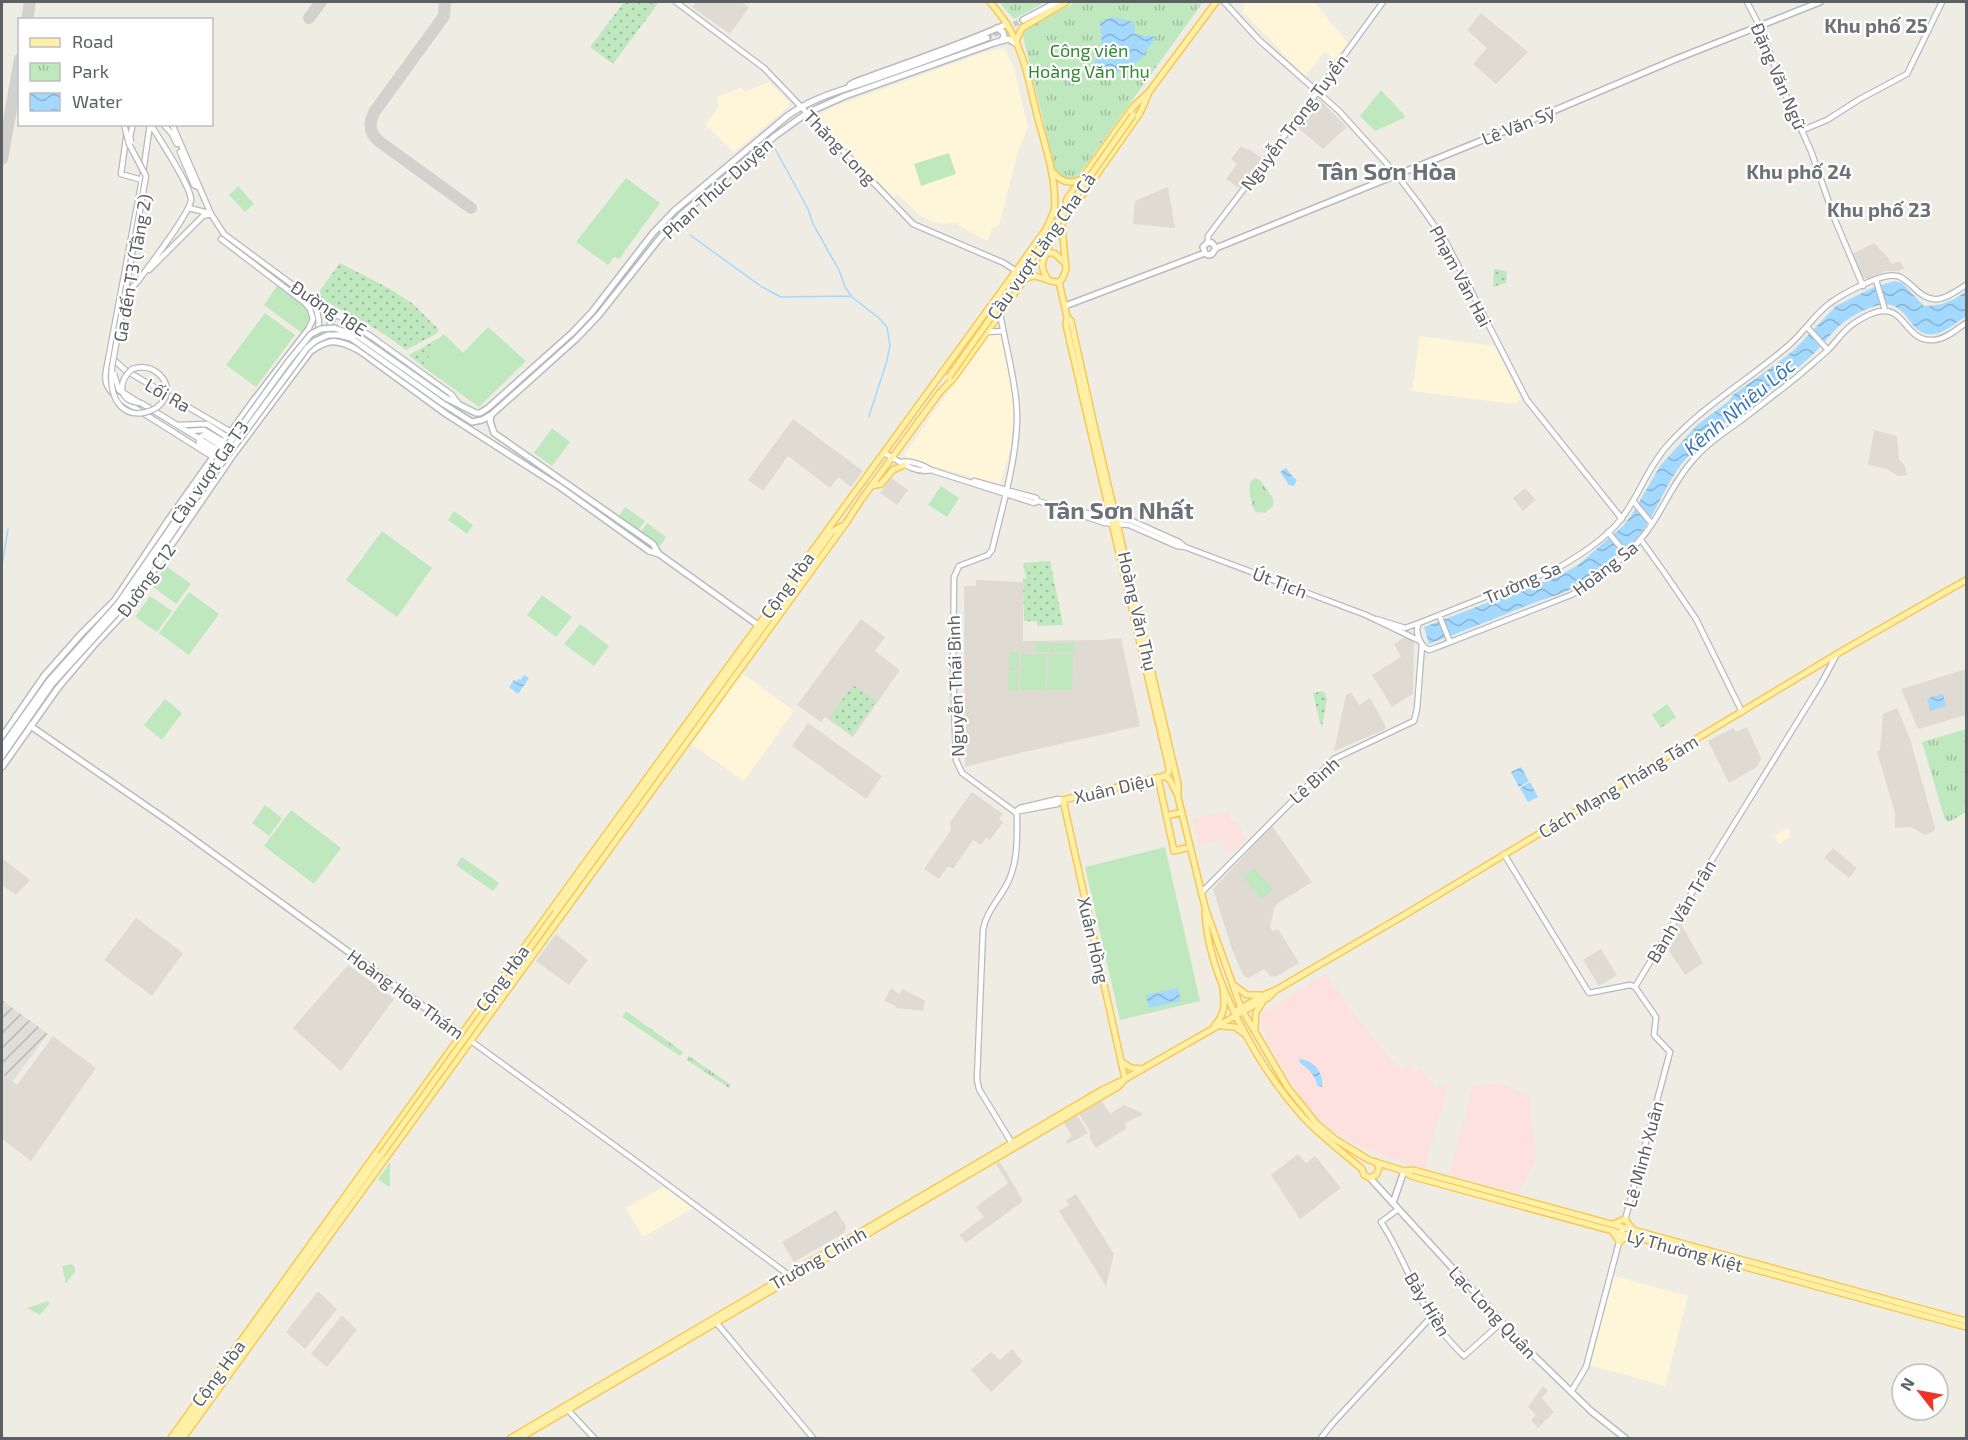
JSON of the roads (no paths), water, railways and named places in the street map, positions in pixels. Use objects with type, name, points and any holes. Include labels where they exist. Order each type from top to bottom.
[{"type":"main road","points":[[990,2],[1007,24],[1027,74],[1055,198],[1047,253],[1008,282]]},
{"type":"main road","points":[[1023,20],[1057,2]]},
{"type":"main road","points":[[1016,43],[1022,28],[1066,2]]},
{"type":"main road","points":[[1040,259],[1042,270],[1047,278],[1053,282],[1059,282],[1065,275],[1062,226],[1067,199],[1133,107],[1150,91],[1216,2]]},
{"type":"main road","name":"Lê Văn Sỹ","points":[[1216,248],[1820,2]]},
{"type":"main road","name":"Phan Thúc Duyện","points":[[471,412],[480,412],[488,408],[572,333],[592,312],[653,233],[674,211],[801,106],[847,88],[855,82],[1007,24]]},
{"type":"main road","points":[[997,28],[1003,32],[1004,37],[1000,41]]},
{"type":"main road","points":[[847,88],[987,38]]},
{"type":"main road","name":"Phan Thúc Duyện","points":[[491,415],[576,339],[598,316],[681,215],[775,136],[807,113],[855,92],[1000,41],[1008,39],[1016,43]]},
{"type":"main road","points":[[1062,226],[1140,113],[1150,91]]},
{"type":"main road","name":"Cầu vượt Lăng Cha Cả","points":[[940,392],[1150,91]]},
{"type":"main road","points":[[1050,168],[1066,182],[1075,182],[1081,178]]},
{"type":"main road","points":[[722,170],[727,175]]},
{"type":"main road","name":"Cộng Hòa","points":[[171,1438],[222,1376],[489,1016],[762,629],[834,519],[1046,229],[1054,211]]},
{"type":"main road","points":[[1065,306],[1204,253],[1212,254],[1216,248],[1214,244],[1208,242],[1203,247],[1204,253]]},
{"type":"main road","points":[[1047,253],[1059,257],[1065,265]]},
{"type":"main road","points":[[1023,261],[1040,259]]},
{"type":"main road","name":"Cộng Hòa","points":[[183,1438],[222,1376],[442,1060],[762,629],[846,523],[892,457],[940,392],[953,379],[1026,278],[1032,275],[1047,278]]},
{"type":"main road","name":"Hoàng Văn Thụ","points":[[1059,282],[1067,317],[1071,321],[1110,502],[1178,784],[1178,797],[1201,893],[1242,1010]]},
{"type":"main road","name":"Cầu vượt Ga T3","points":[[2,747],[49,681],[118,604],[235,435],[311,334],[334,328],[358,336],[444,401]]},
{"type":"main road","name":"Đường C12","points":[[2,737],[44,676],[115,600],[169,519],[308,330]]},
{"type":"main road","name":"Cầu vượt Ga T3","points":[[2,756],[52,684],[122,607],[204,485],[310,344],[328,334],[351,338],[444,401],[460,405]]},
{"type":"main road","name":"Đường 18E","points":[[334,341],[360,351],[446,414],[613,516],[653,544],[659,554]]},
{"type":"main road","name":"Đường C12","points":[[2,766],[58,688],[126,611],[243,440],[310,352],[322,344],[334,341]]},
{"type":"main road","points":[[254,401],[267,409]]},
{"type":"main road","points":[[444,401],[472,422],[491,415]]},
{"type":"main road","name":"Đường 18E","points":[[460,405],[471,412]]},
{"type":"main road","name":"Đường 18E","points":[[446,414],[466,418]]},
{"type":"main road","name":"Đường 18E","points":[[491,415],[491,427],[494,433],[538,469],[608,522],[649,551],[659,554],[762,629]]},
{"type":"main road","points":[[222,445],[243,440]]},
{"type":"main road","points":[[222,445],[233,455]]},
{"type":"main road","points":[[871,486],[883,483],[902,463]]},
{"type":"main road","points":[[608,522],[613,516]]},
{"type":"main road","points":[[169,519],[180,532]]},
{"type":"main road","name":"Cộng Hòa","points":[[832,532],[834,519]]},
{"type":"main road","name":"Hoàng Văn Thụ","points":[[1115,521],[1169,768],[1165,776]]},
{"type":"main road","name":"Cộng Hòa","points":[[177,1438],[832,532],[846,523]]},
{"type":"main road","name":"Cách Mạng Tháng Tám","points":[[1235,1014],[1965,579]]},
{"type":"main road","name":"Hoàng Hoa Thám","points":[[16,716],[174,825],[471,1041]]},
{"type":"main road","points":[[1165,776],[1173,784],[1178,797]]},
{"type":"main road","name":"Xuân Diệu","points":[[1063,800],[1165,776]]},
{"type":"main road","points":[[1158,778],[1174,851],[1190,847]]},
{"type":"main road","name":"Xuân Hồng","points":[[1063,800],[1125,1079]]},
{"type":"main road","points":[[1166,816],[1182,812]]},
{"type":"main road","name":"Hoàng Văn Thụ","points":[[1205,907],[1209,940],[1221,980],[1235,1014]]},
{"type":"main road","points":[[1212,1029],[1221,1018],[1224,1009],[1221,980]]},
{"type":"main road","points":[[1232,982],[1247,995],[1267,996]]},
{"type":"main road","points":[[1256,1032],[1256,1012],[1267,996]]},
{"type":"main road","points":[[479,1010],[489,1016]]},
{"type":"main road","points":[[1235,1014],[1273,1078],[1303,1117],[1362,1170],[1364,1175],[1374,1177],[1379,1168],[1376,1162],[1328,1134],[1306,1112],[1288,1088],[1242,1010]]},
{"type":"main road","name":"Trường Chinh","points":[[511,1438],[790,1277],[1235,1014]]},
{"type":"main road","points":[[1244,1030],[1252,1025]]},
{"type":"main road","points":[[1212,1029],[1232,1026],[1250,1040]]},
{"type":"main road","points":[[442,1060],[452,1067]]},
{"type":"main road","points":[[1122,1062],[1131,1068],[1143,1069]]},
{"type":"main road","points":[[1362,1170],[1364,1162],[1369,1160]]},
{"type":"main road","name":"Lý Thường Kiệt","points":[[1376,1162],[1404,1171],[1411,1176],[1611,1227],[1966,1327]]},
{"type":"main road","points":[[1393,1203],[1404,1171]]},
{"type":"main road","name":"Lạc Long Quân","points":[[1370,1178],[1502,1322],[1591,1411],[1625,1438]]},
{"type":"main road","points":[[1625,1219],[1632,1233],[1620,1242],[1611,1227],[1625,1219]]},
{"type":"main road","name":"Lý Thường Kiệt","points":[[1632,1233],[1966,1321]]},
{"type":"main road","name":"Trường Chinh","points":[[520,1438],[566,1408]]},
{"type":"street","name":"Thăng Long","points":[[675,2],[764,68],[913,224],[1004,263],[1016,271]]},
{"type":"street","name":"Phạm Văn Hai","points":[[1224,2],[1259,40],[1318,91],[1355,127],[1397,175],[1446,242],[1527,400],[1622,519]]},
{"type":"street","name":"Nguyễn Trọng Tuyển","points":[[1208,242],[1208,236],[1383,2]]},
{"type":"street","name":"Đặng Văn Ngữ","points":[[1746,2],[1760,27],[1787,98],[1803,130],[1863,286]]},
{"type":"street","points":[[1803,130],[1827,120],[1866,95],[1907,74],[1942,2]]},
{"type":"street","points":[[126,126],[121,174],[142,180]]},
{"type":"street","points":[[126,126],[129,144],[146,176],[111,388],[119,404],[132,413],[146,414],[159,406],[166,394],[159,374],[145,367],[132,369],[127,374],[122,385],[123,393],[128,400],[141,403]]},
{"type":"street","name":"Ga đến T3 (Tầng 2)","points":[[132,126],[130,136],[146,169],[148,182],[113,376],[119,390],[141,403]]},
{"type":"street","points":[[110,354],[150,126]]},
{"type":"street","points":[[138,280],[189,208],[191,200],[151,126]]},
{"type":"street","points":[[165,126],[176,140],[194,185],[201,190]]},
{"type":"street","points":[[172,126],[201,190]]},
{"type":"street","name":"Đường 18E","points":[[201,190],[211,214],[224,234],[309,297],[372,337],[435,382],[451,394],[460,405]]},
{"type":"street","points":[[189,208],[211,214]]},
{"type":"street","points":[[120,300],[197,221],[211,214]]},
{"type":"street","name":"Đường 18E","points":[[221,239],[305,303],[313,319],[308,330]]},
{"type":"street","name":"Trường Sa","points":[[1403,627],[1411,627],[1556,569],[1610,533],[1634,502],[1658,458],[1680,432],[1809,329],[1818,314],[1833,301],[1888,276],[1900,277],[1920,295],[1932,300],[1943,298],[1966,285]]},
{"type":"street","points":[[1876,283],[1884,308],[1896,314],[1914,333],[1926,339],[1941,338],[1966,323]]},
{"type":"street","points":[[309,297],[317,309],[320,322],[317,338],[310,352]]},
{"type":"street","name":"Hoàng Sa","points":[[1421,658],[1429,650],[1571,596],[1585,587],[1641,540],[1680,477],[1695,458],[1717,438],[1797,377],[1853,324],[1884,308]]},
{"type":"street","name":"Nguyễn Thái Bình","points":[[1000,312],[1013,374],[1017,414],[1015,443],[1006,492],[990,554],[962,564],[954,577],[953,667],[958,766],[967,777],[1015,812]]},
{"type":"street","points":[[334,341],[328,327],[336,315]]},
{"type":"street","points":[[1809,329],[1826,348]]},
{"type":"street","points":[[987,332],[1003,332]]},
{"type":"street","name":"Lối Ra","points":[[110,354],[105,378],[108,389],[116,396],[137,410],[222,445]]},
{"type":"street","name":"Lối Ra","points":[[110,354],[117,364],[222,445]]},
{"type":"street","name":"Lối Ra","points":[[141,403],[199,438],[199,443],[222,445]]},
{"type":"street","name":"Lối Ra","points":[[178,425],[207,424],[222,445]]},
{"type":"street","name":"Lối Ra","points":[[188,431],[204,430],[222,445]]},
{"type":"street","name":"Lối Ra","points":[[199,438],[204,435],[222,445]]},
{"type":"street","name":"Út Tịch","points":[[884,453],[902,463],[926,471],[931,470],[973,483],[974,481],[1006,492],[1036,498],[1038,501],[1077,513],[1083,512],[1129,525],[1177,546],[1185,547],[1375,619],[1403,627]]},
{"type":"street","points":[[1634,502],[1651,523]]},
{"type":"street","points":[[1610,533],[1625,553]]},
{"type":"street","points":[[1641,540],[1696,619],[1742,712]]},
{"type":"street","points":[[1440,616],[1450,641]]},
{"type":"street","name":"Út Tịch","points":[[1375,619],[1421,642]]},
{"type":"street","points":[[1419,623],[1417,628],[1421,642],[1424,648],[1429,650]]},
{"type":"street","name":"Lê Bình","points":[[1201,893],[1334,759],[1414,721],[1417,714],[1421,642]]},
{"type":"street","name":"Bành Văn Trân","points":[[1635,987],[1837,654]]},
{"type":"street","name":"Xuân Diệu","points":[[1015,812],[1020,808],[1058,799],[1063,800]]},
{"type":"street","points":[[1013,1145],[979,1089],[977,1079],[983,927],[989,912],[1009,880],[1015,862],[1017,844],[1017,815],[1015,812]]},
{"type":"street","points":[[1504,854],[1589,993],[1630,985],[1635,987]]},
{"type":"street","name":"Lê Minh Xuân","points":[[1571,1392],[1586,1367],[1670,1052],[1654,1035],[1656,1017],[1635,987]]},
{"type":"street","name":"Hoàng Hoa Thám","points":[[471,1041],[790,1277]]},
{"type":"street","name":"Bảy Hiền","points":[[1397,1210],[1381,1222],[1431,1317],[1464,1356],[1502,1322]]},
{"type":"street","points":[[1321,1438],[1431,1317]]},
{"type":"street","points":[[714,1321],[813,1438]]},
{"type":"street","points":[[566,1408],[594,1438]]},
{"type":"water","points":[[1112,17],[1134,22],[1135,34],[1156,37],[1140,60],[1123,67],[1112,78],[1097,70],[1094,63],[1102,45],[1100,22]]},
{"type":"water","name":"Kênh Nhiêu Lộc","points":[[1895,281],[1902,283],[1924,306],[1947,302],[1966,291],[1966,316],[1935,334],[1924,333],[1916,328],[1904,313],[1886,304],[1871,307],[1850,318],[1793,372],[1714,432],[1685,460],[1646,525],[1620,554],[1572,589],[1429,644],[1424,627],[1560,575],[1578,565],[1623,526],[1660,466],[1697,425],[1729,401],[1734,394],[1793,351],[1836,306],[1874,287]]},
{"type":"water","points":[[1286,468],[1297,480],[1294,486],[1289,485],[1280,472]]},
{"type":"water","points":[[524,675],[529,678],[518,694],[509,687],[514,680],[516,682],[520,680]]},
{"type":"water","points":[[1943,694],[1946,706],[1930,711],[1927,698]]},
{"type":"water","points":[[1521,767],[1529,781],[1519,787],[1511,772]]},
{"type":"water","points":[[1530,782],[1538,797],[1528,802],[1520,788]]},
{"type":"water","points":[[1178,988],[1181,1001],[1149,1008],[1146,995]]},
{"type":"water","points":[[1299,1059],[1317,1068],[1320,1072],[1322,1087],[1317,1086],[1309,1070],[1300,1063]]},
{"type":"waterway","points":[[773,145],[839,270],[845,287],[852,297],[887,327],[890,346],[869,416]]},
{"type":"waterway","points":[[690,235],[762,287],[781,297],[851,296]]},
{"type":"waterway","points":[[2,565],[8,529]]},
{"type":"tunnel","points":[[987,38],[1023,20]]},
{"type":"district","name":"Khu phố 25","points":[[1876,25]]},
{"type":"district","name":"Tân Sơn Hòa","points":[[1387,170]]},
{"type":"district","name":"Khu phố 24","points":[[1799,171]]},
{"type":"district","name":"Khu phố 23","points":[[1879,209]]},
{"type":"district","name":"Tân Sơn Nhất","points":[[1119,509]]},
{"type":"park label","name":"Công viên Hoàng Văn Thụ","points":[[1089,60]]}]
